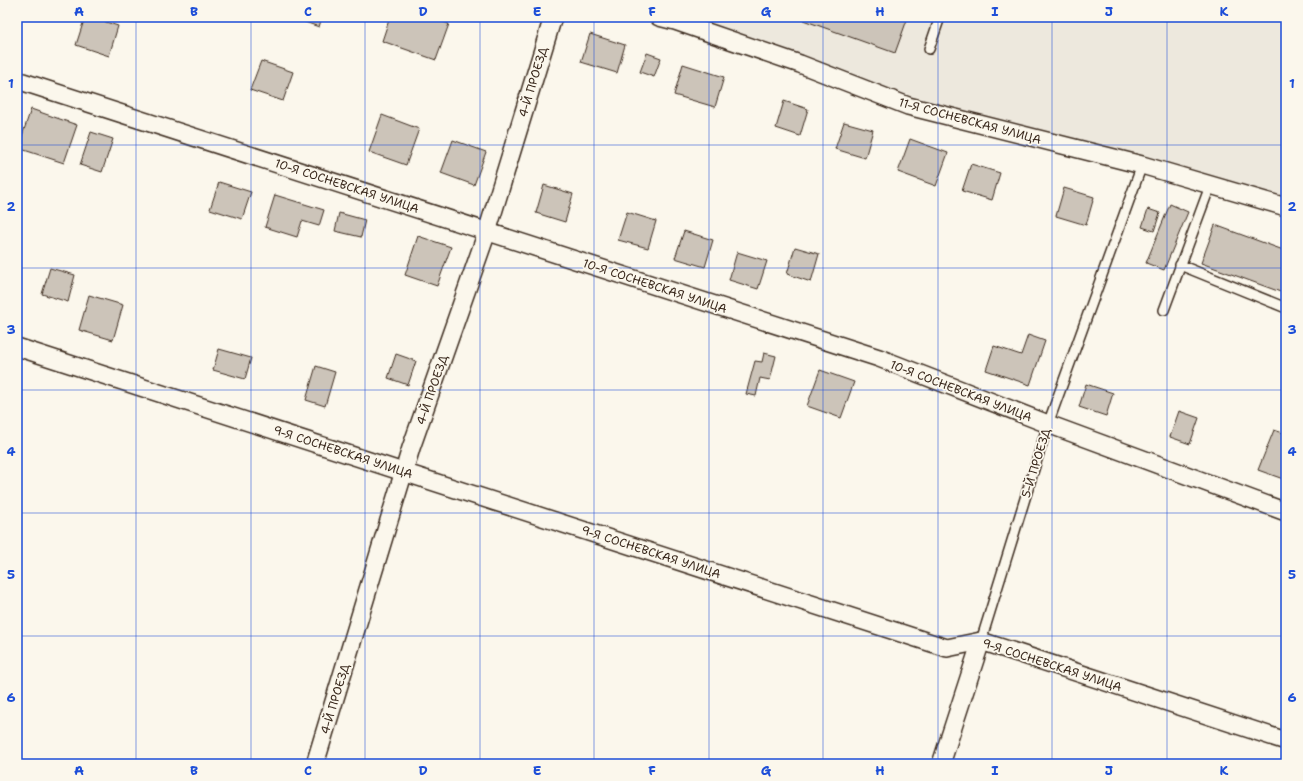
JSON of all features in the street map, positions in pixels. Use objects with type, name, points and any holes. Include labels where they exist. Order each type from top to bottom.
[{"type":"street","name":"4-Й ПРОЕЗД","points":[[315,764],[404,472],[487,232],[553,17]]},
{"type":"street","name":"11-Я СОСНЕВСКАЯ УЛИЦА","points":[[659,17],[675,20],[800,64],[908,106],[1142,165],[1286,207]]},
{"type":"street","name":"10-Я СОСНЕВСКАЯ УЛИЦА","points":[[17,80],[879,358],[1048,424],[1286,512]]},
{"type":"street","name":"9-Я СОСНЕВСКАЯ УЛИЦА","points":[[17,347],[947,648],[980,640],[1286,742]]},
{"type":"street","name":"5-Й ПРОЕЗД","points":[[941,764],[980,640]]},
{"type":"lane","points":[[929,49],[940,17]]},
{"type":"lane","name":"5-Й ПРОЕЗД","points":[[980,640],[1048,424],[1142,165]]},
{"type":"lane","points":[[1164,310],[1210,186]]},
{"type":"lane","points":[[1180,265],[1286,308]]},
{"type":"shaded area","points":[[680,17],[1286,17],[1286,197],[909,102]]},
{"type":"building","points":[[85,17],[91,17],[118,26],[109,56],[76,45]]},
{"type":"building","points":[[291,17],[322,17],[319,27]]},
{"type":"building","points":[[390,17],[430,17],[449,24],[436,60],[382,41]]},
{"type":"building","points":[[804,17],[908,17],[895,53],[803,20]]},
{"type":"building","points":[[590,34],[625,45],[617,73],[581,62]]},
{"type":"building","points":[[647,53],[661,58],[654,77],[640,72]]},
{"type":"building","points":[[261,61],[293,72],[283,101],[250,90]]},
{"type":"building","points":[[683,64],[724,77],[715,107],[674,95]]},
{"type":"building","points":[[784,101],[808,109],[800,136],[776,128]]},
{"type":"building","points":[[31,109],[77,125],[64,163],[18,148]]},
{"type":"building","points":[[382,115],[419,129],[406,165],[369,152]]},
{"type":"building","points":[[844,122],[873,130],[865,158],[835,149]]},
{"type":"building","points":[[91,132],[113,139],[102,172],[80,165]]},
{"type":"building","points":[[910,139],[948,153],[936,186],[898,172]]},
{"type":"building","points":[[453,140],[486,152],[474,185],[441,173]]},
{"type":"building","points":[[971,164],[1000,173],[992,200],[962,191]]},
{"type":"building","points":[[219,182],[251,192],[242,219],[210,209]]},
{"type":"building","points":[[544,185],[573,194],[565,222],[536,213]]},
{"type":"building","points":[[1064,188],[1094,197],[1086,225],[1056,216]]},
{"type":"building","points":[[275,195],[324,210],[319,226],[302,221],[297,237],[265,227]]},
{"type":"building","points":[[1170,204],[1188,212],[1164,270],[1146,263]]},
{"type":"building","points":[[1148,209],[1160,213],[1154,231],[1142,227]]},
{"type":"building","points":[[627,212],[656,221],[648,248],[618,240]]},
{"type":"building","points":[[339,213],[365,220],[361,237],[335,231]]},
{"type":"building","points":[[1215,225],[1286,251],[1286,294],[1201,263]]},
{"type":"building","points":[[684,231],[713,240],[705,267],[675,258]]},
{"type":"building","points":[[418,236],[451,247],[437,286],[405,275]]},
{"type":"building","points":[[795,247],[819,254],[811,282],[787,274]]},
{"type":"building","points":[[737,252],[767,261],[758,289],[729,280]]},
{"type":"building","points":[[50,268],[75,275],[68,302],[42,294]]},
{"type":"building","points":[[89,295],[123,305],[113,340],[79,330]]},
{"type":"building","points":[[1028,335],[1045,341],[1030,385],[986,370],[994,346],[1021,355]]},
{"type":"building","points":[[219,349],[251,358],[245,379],[213,370]]},
{"type":"building","points":[[764,353],[776,356],[770,380],[760,378],[756,396],[746,394],[755,361],[762,362]]},
{"type":"building","points":[[396,354],[416,361],[408,385],[388,378]]},
{"type":"building","points":[[316,366],[335,372],[325,406],[306,400]]},
{"type":"building","points":[[820,370],[854,382],[841,418],[807,406]]},
{"type":"building","points":[[1086,384],[1113,393],[1106,416],[1079,407]]},
{"type":"building","points":[[1179,411],[1199,418],[1190,444],[1170,437]]},
{"type":"building","points":[[1274,430],[1286,434],[1286,480],[1258,470]]}]
